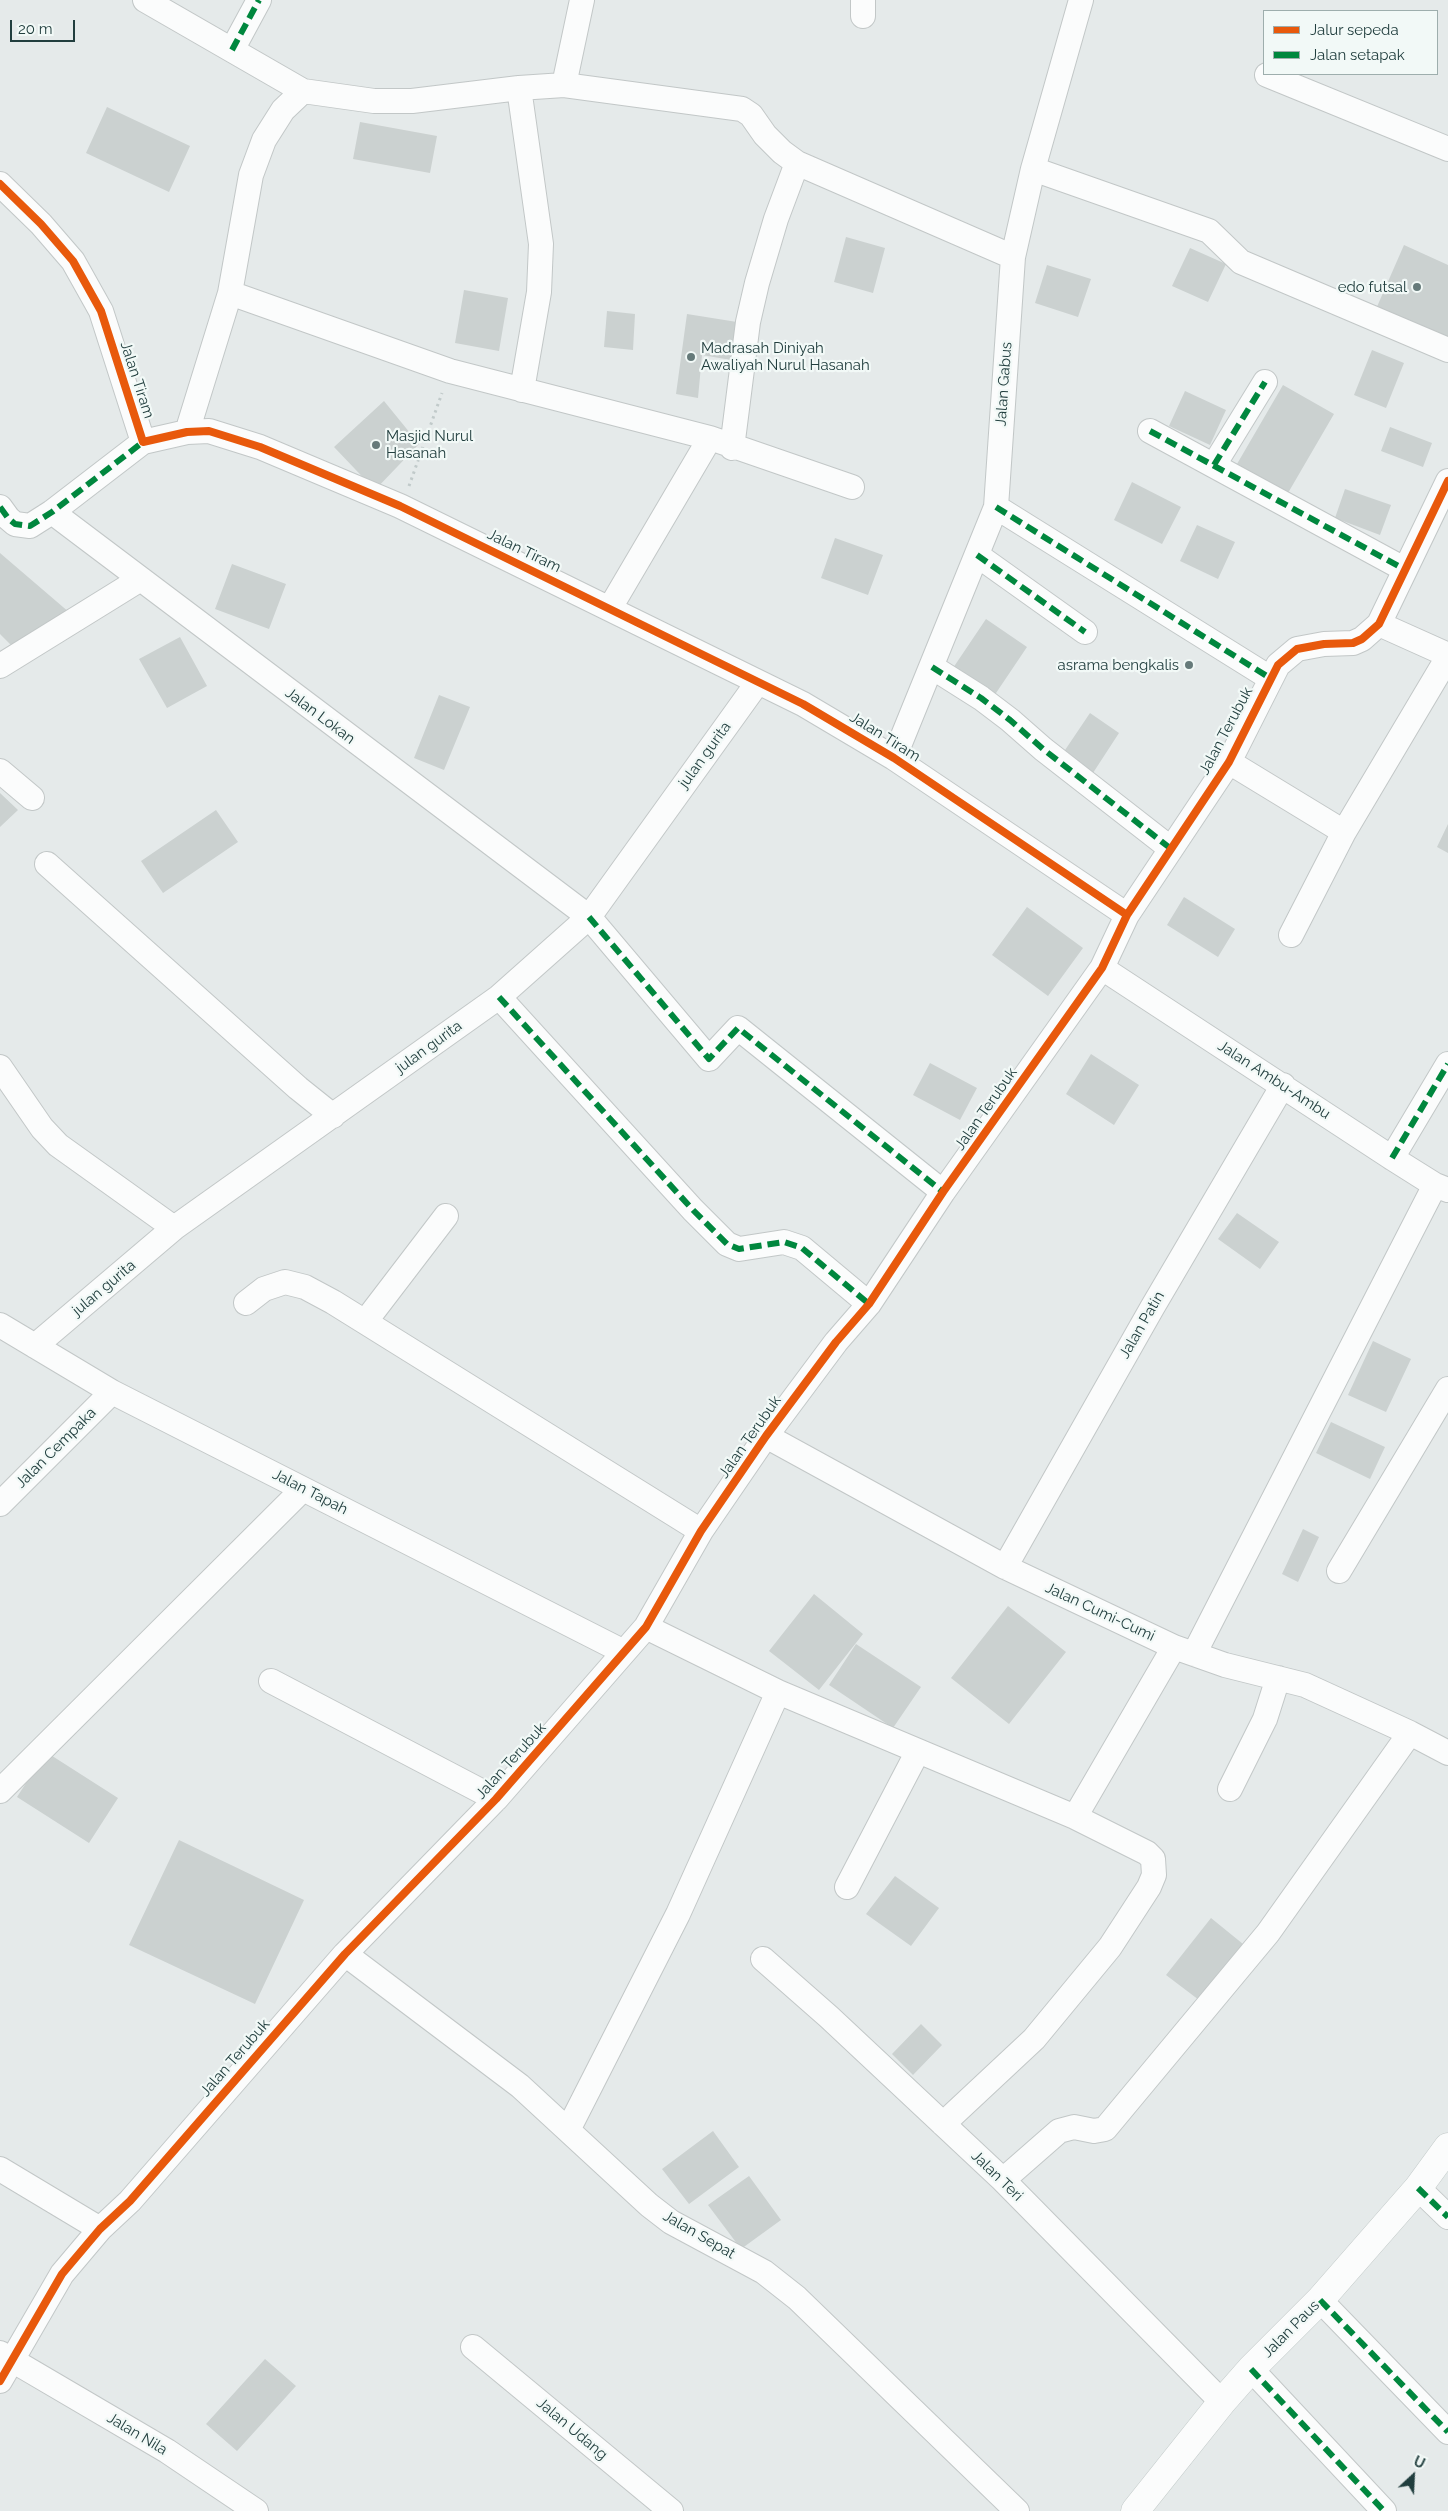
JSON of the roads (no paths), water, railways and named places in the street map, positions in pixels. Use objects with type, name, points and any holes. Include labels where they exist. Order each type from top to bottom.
[{"type":"main road","name":"Jalan Paus","points":[[1135,2511],[1222,2402],[1251,2369],[1320,2300],[1418,2188],[1448,2147]]},
{"type":"street","points":[[145,0],[303,91],[374,101],[412,101],[519,88],[564,85],[742,109],[751,115],[765,135],[782,152],[797,163],[1012,257]]},
{"type":"street","points":[[232,50],[259,0]]},
{"type":"street","points":[[564,85],[582,0]]},
{"type":"street","name":"Jalan Gabus","points":[[894,758],[996,506],[1012,257],[1033,169],[1081,0]]},
{"type":"street","points":[[1267,75],[1448,149]]},
{"type":"street","points":[[519,88],[541,244],[539,292],[522,390]]},
{"type":"street","points":[[187,432],[230,293],[250,176],[264,140],[284,110],[303,91]]},
{"type":"street","points":[[732,448],[748,322],[757,283],[776,219],[797,163]]},
{"type":"street","points":[[1033,169],[1208,231],[1241,262],[1448,350]]},
{"type":"street","name":"Jalan Tiram","points":[[0,184],[41,224],[73,261],[96,302],[143,442],[187,432],[209,431],[260,447],[400,506],[803,704],[894,758],[1127,915]]},
{"type":"street","points":[[230,293],[450,371],[710,438],[732,448],[852,487]]},
{"type":"street","points":[[1214,465],[1265,382]]},
{"type":"street","points":[[1150,430],[1404,569]]},
{"type":"street","points":[[610,608],[710,438]]},
{"type":"street","points":[[0,507],[8,518],[23,526],[30,526],[52,512],[143,442]]},
{"type":"street","name":"Jalan Terubuk","points":[[0,2381],[7,2357],[62,2274],[100,2229],[130,2201],[345,1954],[496,1799],[646,1626],[700,1531],[766,1436],[836,1342],[868,1304],[944,1192],[1102,968],[1127,915],[1229,762],[1278,665],[1297,649],[1324,644],[1353,643],[1362,639],[1379,624],[1448,481]]},
{"type":"street","points":[[996,506],[1270,678]]},
{"type":"street","name":"Jalan Lokan","points":[[52,512],[139,580],[589,917],[709,1059],[738,1028],[944,1192]]},
{"type":"street","points":[[977,555],[1085,632]]},
{"type":"street","points":[[0,666],[139,580]]},
{"type":"street","points":[[1290,935],[1344,832],[1448,656],[1379,624]]},
{"type":"street","points":[[932,667],[982,698],[1043,749],[1170,848]]},
{"type":"street","name":"julan gurita","points":[[35,1346],[174,1228],[499,997],[589,917],[758,682]]},
{"type":"street","points":[[1229,762],[1344,832]]},
{"type":"street","points":[[0,771],[32,798]]},
{"type":"street","points":[[48,864],[290,1081],[333,1116]]},
{"type":"street","name":"Jalan Ambu-Ambu","points":[[1102,968],[1392,1158],[1442,1187]]},
{"type":"street","points":[[499,997],[693,1210],[727,1244],[739,1249],[784,1242],[802,1248],[868,1304]]},
{"type":"street","points":[[1392,1158],[1448,1064]]},
{"type":"street","points":[[0,1067],[42,1128],[58,1145],[174,1228]]},
{"type":"street","name":"Jalan Patin","points":[[1005,1567],[1152,1308],[1283,1085]]},
{"type":"street","points":[[1075,1817],[1184,1650],[1442,1187]]},
{"type":"street","points":[[365,1322],[446,1216]]},
{"type":"street","points":[[246,1303],[264,1289],[285,1282],[305,1287],[365,1322],[700,1531]]},
{"type":"street","name":"Jalan Tapah","points":[[0,1325],[112,1392],[624,1652]]},
{"type":"street","points":[[1338,1571],[1448,1389]]},
{"type":"street","name":"Jalan Cempaka","points":[[0,1504],[112,1392]]},
{"type":"street","name":"Jalan Cumi-Cumi","points":[[766,1436],[1005,1567],[1184,1650],[1225,1665],[1305,1685],[1410,1733],[1448,1753]]},
{"type":"street","points":[[0,1791],[303,1489]]},
{"type":"street","points":[[646,1626],[778,1692],[1075,1817],[1146,1853],[1153,1859],[1154,1875],[1149,1887],[1110,1947],[1034,2039],[943,2124]]},
{"type":"street","points":[[1230,1789],[1266,1719],[1278,1678]]},
{"type":"street","points":[[271,1681],[496,1799]]},
{"type":"street","points":[[568,2130],[678,1914],[778,1692]]},
{"type":"street","points":[[1002,2180],[1058,2131],[1074,2127],[1094,2131],[1105,2129],[1268,1933],[1410,1733]]},
{"type":"street","points":[[847,1887],[918,1751]]},
{"type":"street","name":"Jalan Sepat","points":[[345,1954],[520,2086],[649,2205],[671,2222],[764,2272],[797,2298],[1017,2511]]},
{"type":"street","name":"Jalan Teri","points":[[763,1959],[1002,2180],[1222,2402]]},
{"type":"street","points":[[0,2169],[100,2229]]},
{"type":"street","points":[[1418,2188],[1448,2217]]},
{"type":"street","points":[[1320,2300],[1448,2432]]},
{"type":"street","name":"Jalan Udang","points":[[473,2347],[671,2511]]},
{"type":"street","name":"Jalan Nila","points":[[7,2357],[167,2451],[256,2511]]},
{"type":"street","points":[[1251,2369],[1384,2511]]},
{"type":"place","name":"edo futsal","points":[[1417,287]]},
{"type":"place","name":"Madrasah Diniyah Awaliyah Nurul Hasanah","points":[[691,357]]},
{"type":"place","name":"Masjid Nurul Hasanah","points":[[376,445]]},
{"type":"place","name":"asrama bengkalis","points":[[1189,665]]}]
